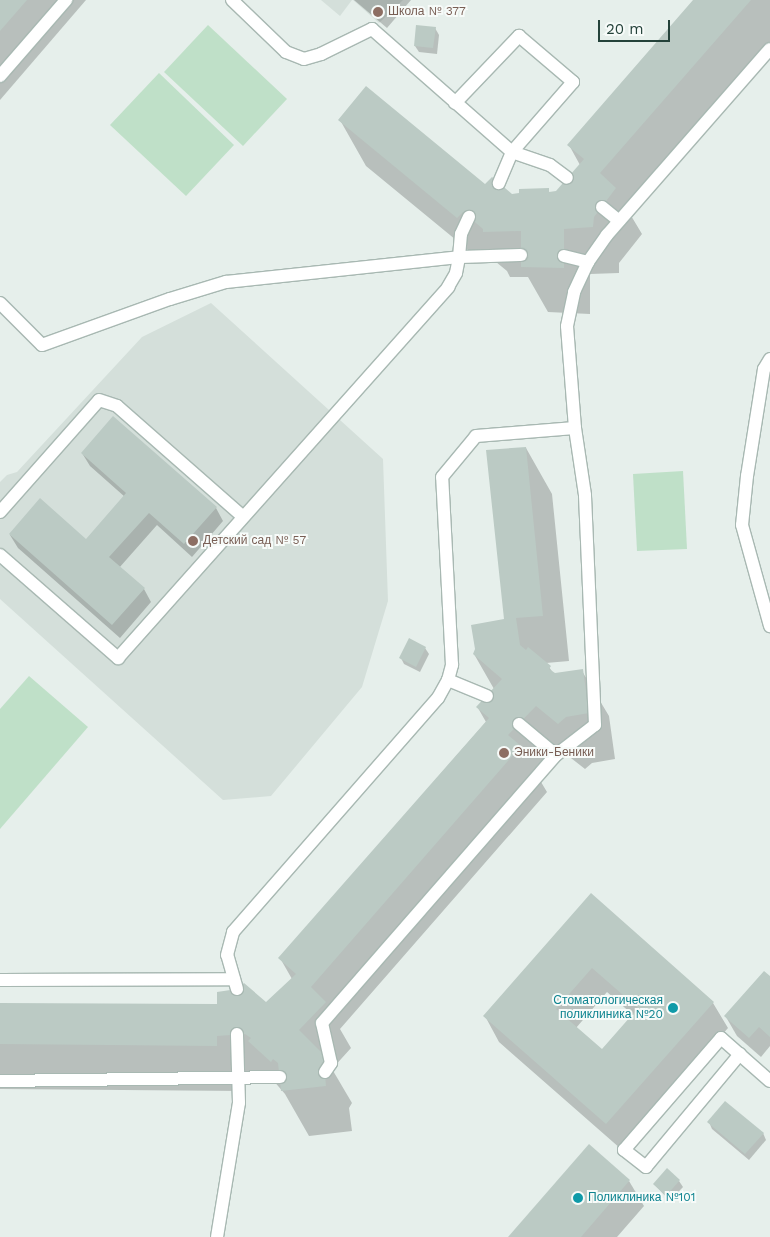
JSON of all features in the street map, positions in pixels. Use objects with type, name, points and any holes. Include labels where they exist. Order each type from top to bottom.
[{"type":"lane","points":[[0,76],[66,0]]},
{"type":"lane","points":[[232,0],[286,52],[304,58],[320,54],[372,29],[512,152],[550,165],[567,178]]},
{"type":"lane","points":[[455,103],[519,36],[573,82],[512,152],[499,183]]},
{"type":"lane","points":[[325,1072],[331,1063],[322,1023],[556,755],[596,725],[585,495],[575,428],[567,326],[574,292],[588,262],[619,221],[770,49]]},
{"type":"lane","points":[[602,207],[619,221]]},
{"type":"lane","points":[[0,554],[118,658],[242,516],[448,287],[456,273],[461,234],[470,217]]},
{"type":"lane","points":[[0,303],[42,345],[170,299],[226,282],[459,257],[521,255]]},
{"type":"lane","points":[[564,256],[588,262]]},
{"type":"lane","points":[[770,359],[764,369],[747,476],[742,525],[770,626]]},
{"type":"lane","points":[[0,512],[95,396],[117,406],[242,516]]},
{"type":"lane","points":[[0,980],[235,984],[227,955],[233,932],[438,698],[448,680],[452,665],[442,477],[476,436],[575,428]]},
{"type":"lane","points":[[448,680],[487,696]]},
{"type":"lane","points":[[519,724],[556,755]]},
{"type":"lane","points":[[217,1237],[239,1103],[237,1034]]},
{"type":"lane","points":[[740,1054],[646,1167],[624,1150],[721,1038],[740,1054],[770,1081]]},
{"type":"lane","points":[[0,1081],[280,1077]]},
{"type":"shaded area","name":"Школа № 377","points":[[321,0],[352,0],[340,16]]},
{"type":"shaded area","name":"Школа № 377","points":[[353,0],[403,0],[379,23]]},
{"type":"shaded area","name":"Детский сад № 57","points":[[211,303],[383,459],[388,601],[362,687],[271,796],[223,800],[0,599],[0,482],[7,475],[17,472],[142,337]]},
{"type":"green space","points":[[208,25],[287,99],[243,146],[164,72]]},
{"type":"green space","points":[[159,73],[234,145],[186,196],[110,125]]},
{"type":"green space","points":[[683,471],[687,549],[637,551],[633,474]]},
{"type":"green space","points":[[29,676],[88,727],[0,829],[0,709]]},
{"type":"building","points":[[0,0],[27,0],[0,31]]},
{"type":"building","points":[[693,0],[751,0],[600,173],[616,188],[594,217],[593,227],[564,229],[564,268],[521,267],[521,231],[483,232],[483,229],[463,212],[457,218],[338,120],[366,86],[485,184],[492,177],[512,194],[519,193],[519,189],[549,188],[549,192],[556,191],[584,159],[567,145]]},
{"type":"building","points":[[416,25],[436,27],[433,48],[414,46]]},
{"type":"building","points":[[113,416],[217,507],[184,544],[149,513],[109,557],[145,588],[112,625],[9,534],[40,498],[86,539],[126,493],[81,453]]},
{"type":"building","points":[[526,447],[543,616],[516,618],[520,645],[526,650],[528,647],[551,666],[549,669],[555,673],[583,669],[589,713],[566,717],[558,724],[536,706],[508,735],[521,746],[311,987],[326,1002],[299,1030],[326,1057],[324,1062],[326,1086],[281,1091],[278,1063],[273,1059],[271,1062],[248,1041],[251,1038],[245,1034],[217,1036],[217,1046],[0,1044],[0,1003],[217,1004],[217,992],[237,989],[244,983],[266,1002],[296,974],[278,958],[489,718],[476,707],[502,679],[473,654],[475,649],[471,625],[504,619],[486,450]]},
{"type":"building","points":[[409,638],[426,647],[416,667],[399,658]]},
{"type":"building","name":"Стоматологическая поликлиника №20","points":[[591,893],[714,1002],[606,1124],[483,1016]],"holes":[[[592,968],[638,1008],[602,1049],[556,1009]]]},
{"type":"building","points":[[764,971],[770,976],[770,1037],[759,1027],[749,1038],[724,1016]]},
{"type":"building","points":[[725,1101],[764,1133],[745,1154],[707,1122]]},
{"type":"building","name":"Поликлиника №101","points":[[589,1144],[630,1180],[581,1237],[508,1237]]},
{"type":"building","points":[[667,1168],[680,1180],[666,1196],[653,1184]]},
{"type":"place","name":"Школа № 377","points":[[378,12]]},
{"type":"place","name":"Детский сад № 57","points":[[193,541]]},
{"type":"place","name":"Эники-Беники","points":[[504,753]]},
{"type":"place","name":"Стоматологическая поликлиника №20","points":[[673,1008]]},
{"type":"place","name":"Поликлиника №101","points":[[578,1198]]}]
